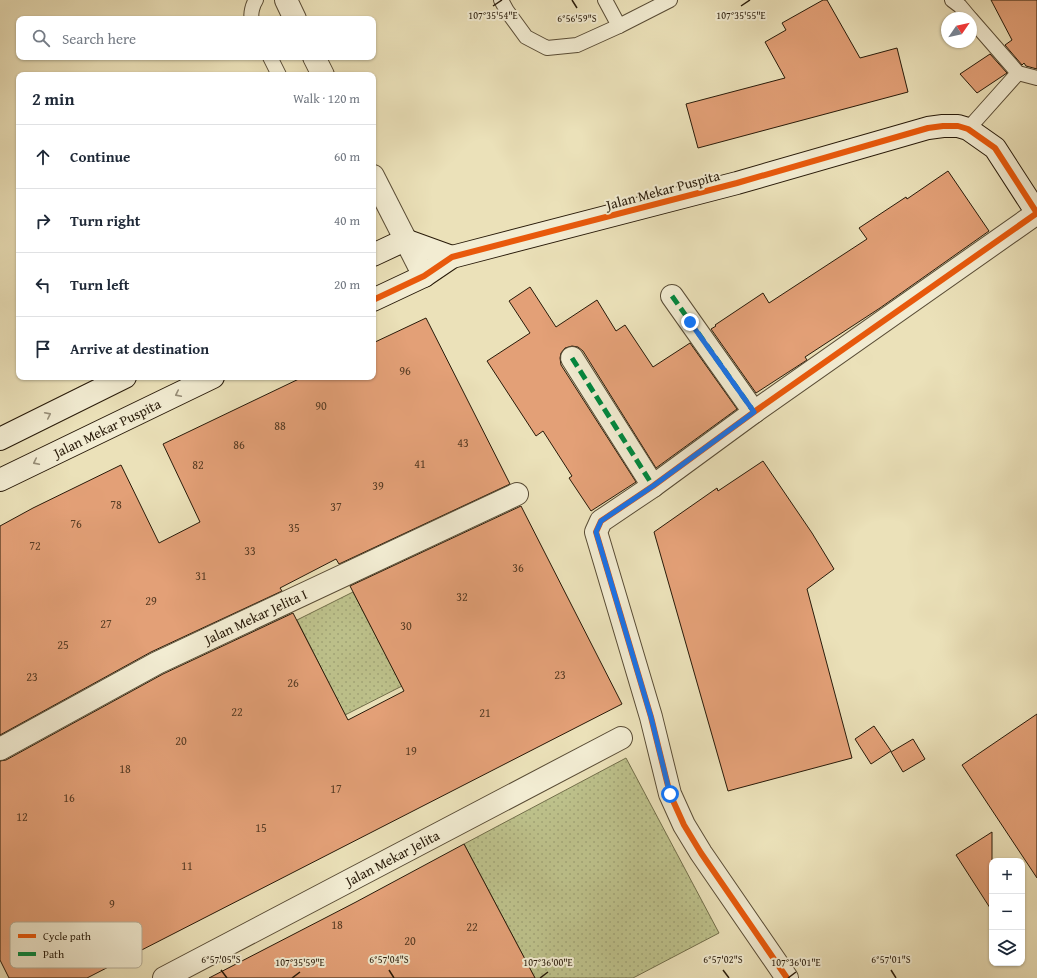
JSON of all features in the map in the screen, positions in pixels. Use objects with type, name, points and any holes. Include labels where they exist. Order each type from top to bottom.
[{"type":"street","points":[[286,0],[294,16]]},
{"type":"street","points":[[316,60],[322,72]]},
{"type":"street","name":"Jalan Mekar Puspita","points":[[376,299],[424,276],[452,257],[737,183],[928,128],[958,126],[968,129]]},
{"type":"street","points":[[787,978],[701,853],[684,825],[670,794],[651,717],[596,532],[601,521],[653,486],[754,412],[1037,213],[1008,171],[995,148],[968,129]]},
{"type":"street","points":[[376,182],[424,276]]},
{"type":"street","points":[[376,254],[405,240],[452,257]]},
{"type":"street","points":[[672,296],[754,412]]},
{"type":"street","points":[[572,358],[653,486]]},
{"type":"street","points":[[0,439],[119,380]]},
{"type":"street","name":"Jalan Mekar Puspita","points":[[0,480],[207,380]]},
{"type":"street","name":"Jalan Mekar Jelita I","points":[[0,749],[157,663],[517,494]]},
{"type":"street","name":"Jalan Mekar Jelita","points":[[164,978],[621,738]]},
{"type":"lane","points":[[251,16],[254,2],[256,0]]},
{"type":"lane","points":[[501,0],[526,37],[547,48],[577,45],[670,0]]},
{"type":"lane","points":[[605,0],[619,26]]},
{"type":"lane","points":[[952,0],[966,12]]},
{"type":"lane","points":[[977,25],[1018,73],[1037,78]]},
{"type":"lane","points":[[271,60],[277,72]]},
{"type":"lane","points":[[968,129],[1018,73]]},
{"type":"green space","points":[[353,592],[402,686],[345,715],[297,620]]},
{"type":"green space","points":[[626,758],[719,933],[633,978],[535,978],[464,844]]},
{"type":"building","points":[[823,0],[827,0],[860,58],[897,48],[908,92],[698,148],[686,104],[785,78],[765,42],[786,30],[782,23]]},
{"type":"building","points":[[991,0],[1037,0],[1037,69],[1026,66],[1024,63],[1022,65],[1005,45],[1012,40]]},
{"type":"building","points":[[990,54],[1007,73],[977,93],[960,74]]},
{"type":"building","points":[[948,171],[989,231],[880,308],[805,357],[807,360],[756,393],[711,329],[763,293],[769,303],[867,239],[859,228],[906,197],[907,199]]},
{"type":"building","points":[[530,287],[556,327],[597,300],[616,331],[625,325],[653,367],[690,343],[737,409],[656,468],[583,351],[578,347],[572,346],[565,348],[561,353],[561,365],[636,482],[591,511],[569,478],[572,476],[543,431],[536,436],[487,361],[530,333],[509,301]]},
{"type":"building","points":[[426,318],[510,484],[339,564],[336,559],[280,588],[282,591],[151,652],[0,735],[0,526],[33,508],[121,465],[159,543],[200,522],[163,444],[297,380],[376,380],[376,342]]},
{"type":"building","points":[[763,461],[812,533],[834,569],[807,589],[852,758],[728,791],[654,532],[717,488],[718,491]]},
{"type":"building","points":[[521,506],[622,704],[142,950],[142,922],[10,922],[10,968],[107,968],[87,978],[9,978],[0,960],[0,761],[6,760],[163,674],[293,613],[348,720],[404,691],[350,586]]},
{"type":"building","points":[[1037,714],[1037,878],[1025,858],[962,765]]},
{"type":"building","points":[[874,726],[891,751],[871,764],[855,739]]},
{"type":"building","points":[[913,739],[925,759],[903,772],[891,752]]},
{"type":"building","points":[[992,832],[992,858],[989,858],[989,906],[956,855]]},
{"type":"building","points":[[464,844],[535,978],[209,978],[356,902]]},
{"type":"marked path","points":[[672,296],[754,412]]},
{"type":"marked path","points":[[572,358],[653,486]]},
{"type":"cycle path","points":[[376,299],[424,276],[452,257],[737,183],[928,128],[943,126],[958,126],[968,129],[995,148],[1037,213]]},
{"type":"cycle path","points":[[787,978],[701,853],[684,825],[670,794],[651,717],[596,532],[601,521],[653,486],[754,412],[1037,213]]},
{"type":"route","points":[[670,794],[651,717],[596,532],[601,521],[653,486],[754,412],[690,322]]}]
